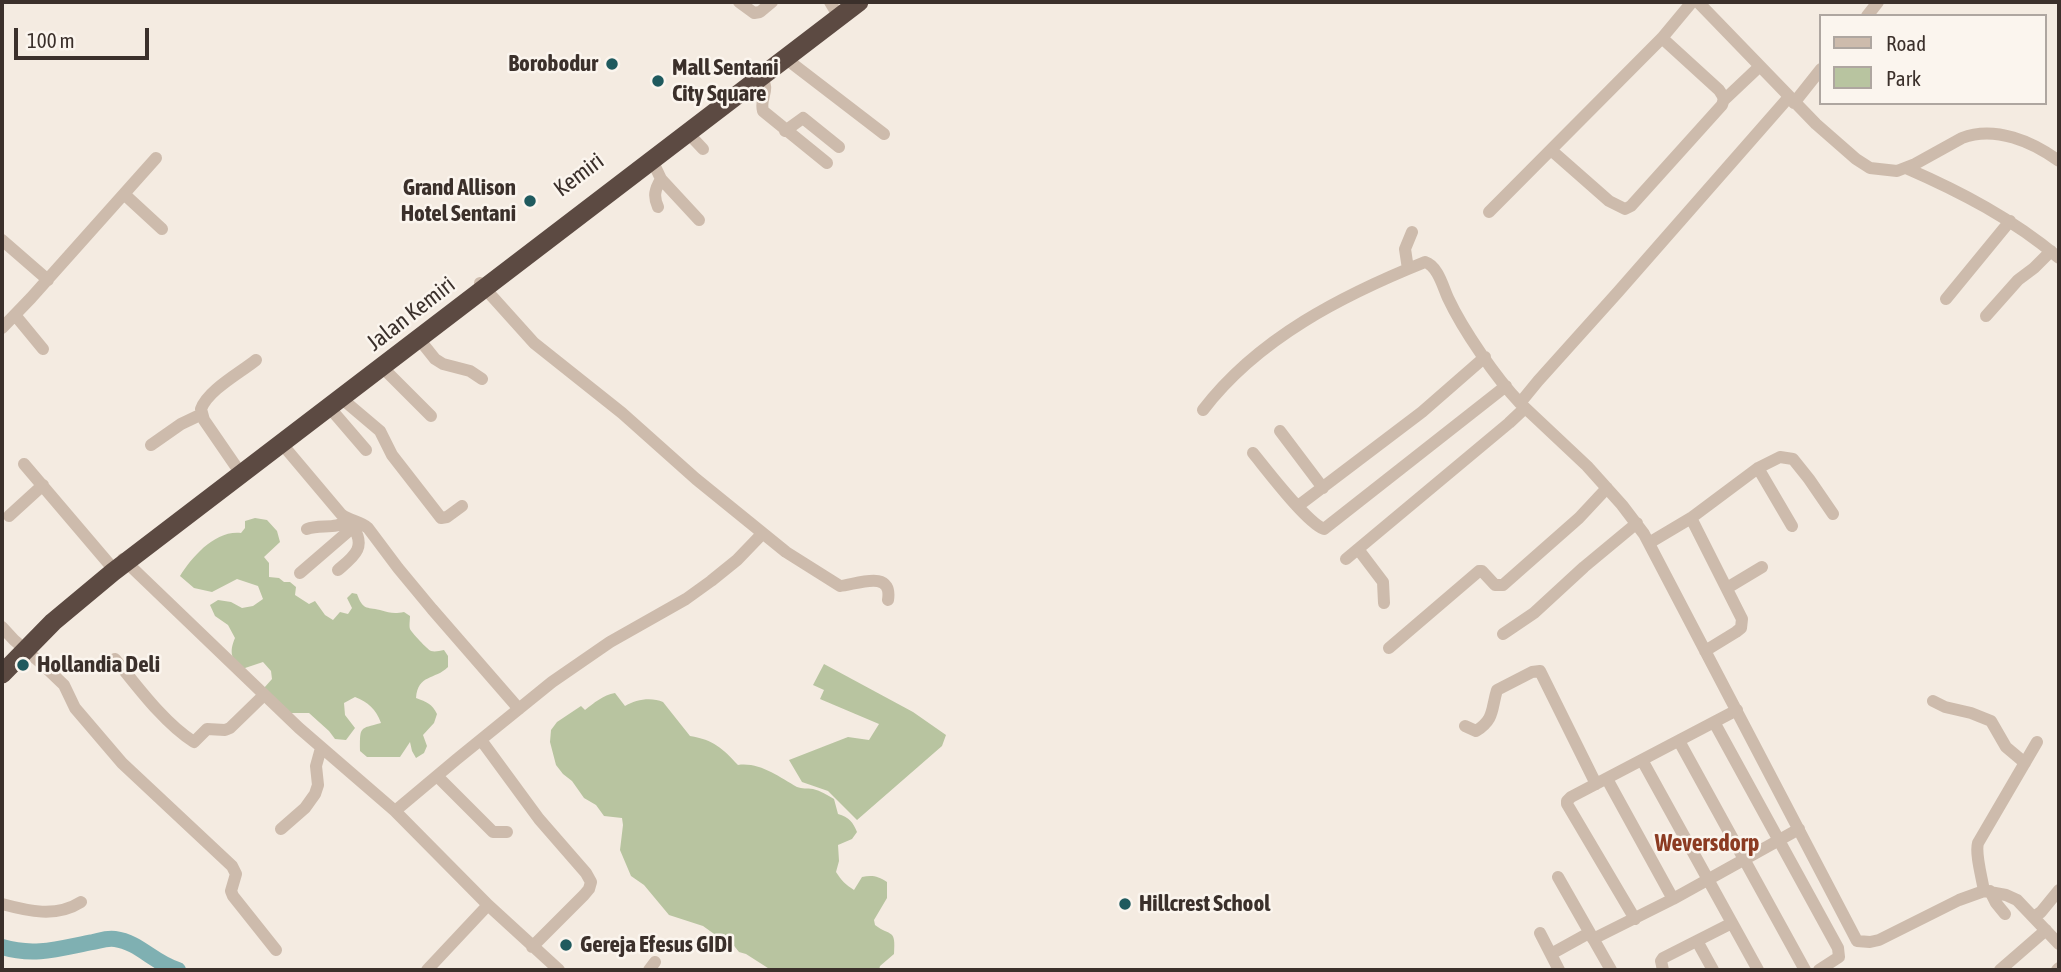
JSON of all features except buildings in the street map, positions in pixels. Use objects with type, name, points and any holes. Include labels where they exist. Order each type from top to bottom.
[{"type":"highway","name":"Jalan Kemiri","points":[[2,661],[119,561],[237,468],[382,367],[482,285],[785,58],[837,7],[859,2]]},
{"type":"highway","name":"Kemiri","points":[[340,396],[837,7]]},
{"type":"highway","name":"Jalan Kemiri","points":[[119,561],[282,444],[340,396]]},
{"type":"highway","name":"Jalan Kemiri","points":[[2,674],[21,646]]},
{"type":"street","points":[[739,2],[754,13],[760,12],[772,2]]},
{"type":"street","points":[[1489,212],[1662,38],[1692,2]]},
{"type":"street","points":[[1698,2],[1792,100],[1835,141],[1870,168],[1897,171],[1969,135],[1986,134],[2018,139],[2059,160]]},
{"type":"street","points":[[1662,38],[1718,90],[1724,100]]},
{"type":"street","points":[[785,58],[884,134]]},
{"type":"street","points":[[1552,150],[1609,201],[1628,209],[1724,100],[1760,66]]},
{"type":"street","points":[[1346,559],[1500,431],[1523,405],[1538,380],[1820,70]]},
{"type":"street","points":[[760,76],[766,88],[763,111],[827,163]]},
{"type":"street","points":[[785,131],[803,118],[839,147]]},
{"type":"street","points":[[687,132],[704,149]]},
{"type":"street","points":[[2,328],[156,158]]},
{"type":"street","points":[[652,160],[661,179],[699,220]]},
{"type":"street","points":[[1906,168],[1959,191],[2039,240],[2055,254],[2018,280],[1986,316]]},
{"type":"street","points":[[658,206],[654,197],[661,179]]},
{"type":"street","points":[[124,194],[162,229]]},
{"type":"street","points":[[1946,299],[2010,221]]},
{"type":"street","points":[[1408,269],[1405,249],[1412,232]]},
{"type":"street","points":[[2,240],[48,280]]},
{"type":"street","points":[[1203,410],[1224,383],[1298,324],[1347,297],[1408,269],[1425,262],[1430,264],[1472,340],[1506,386],[1565,444],[1637,523],[1857,941],[1879,940],[1959,900],[1987,891],[2017,900],[2059,944]]},
{"type":"street","points":[[482,285],[534,343],[622,413],[685,471],[762,534],[803,564],[837,584],[844,586],[871,579],[878,582],[887,587],[888,600]]},
{"type":"street","points":[[15,315],[43,349]]},
{"type":"street","points":[[419,339],[435,359],[443,364],[470,371],[482,379]]},
{"type":"street","points":[[1298,506],[1422,412],[1485,357]]},
{"type":"street","points":[[237,468],[201,409],[206,399],[256,360]]},
{"type":"street","points":[[382,367],[431,416]]},
{"type":"street","points":[[1253,453],[1298,506],[1320,528],[1327,528],[1506,386]]},
{"type":"street","points":[[340,396],[366,450]]},
{"type":"street","points":[[340,396],[380,431],[393,455],[441,518],[447,517],[462,506]]},
{"type":"street","points":[[151,445],[181,424],[202,414]]},
{"type":"street","points":[[1280,431],[1322,488]]},
{"type":"street","points":[[282,444],[341,514],[353,523],[368,528],[432,609],[519,709]]},
{"type":"street","points":[[1649,543],[1691,518],[1758,468],[1780,457],[1793,459],[1833,514]]},
{"type":"street","points":[[24,464],[119,561],[321,748],[395,811],[488,905],[559,970]]},
{"type":"street","points":[[1758,468],[1792,526]]},
{"type":"street","points":[[9,516],[43,485]]},
{"type":"street","points":[[1389,648],[1479,571],[1495,585],[1503,585],[1573,523],[1607,488]]},
{"type":"street","points":[[1691,518],[1742,619],[1736,632],[1705,651]]},
{"type":"street","points":[[307,529],[353,523]]},
{"type":"street","points":[[338,570],[353,556],[360,544],[353,523]]},
{"type":"street","points":[[300,573],[353,523]]},
{"type":"street","points":[[1503,634],[1534,613],[1637,523]]},
{"type":"street","points":[[395,811],[586,658],[686,599],[737,560],[762,534]]},
{"type":"street","points":[[1358,549],[1383,582],[1384,603]]},
{"type":"street","points":[[1727,588],[1762,567]]},
{"type":"street","points":[[2,627],[64,685],[75,708],[122,764],[232,866],[236,874],[231,891],[233,896],[276,950]]},
{"type":"street","points":[[114,659],[156,710],[194,741],[207,729],[230,728],[264,695]]},
{"type":"street","points":[[1465,726],[1476,731],[1485,725],[1493,710],[1497,690],[1532,672],[1540,671],[1602,782],[1673,899]]},
{"type":"street","points":[[1933,701],[1945,708],[1971,713],[1991,721],[2006,747],[2025,763]]},
{"type":"street","points":[[1636,919],[1567,801],[1737,710]]},
{"type":"street","points":[[1714,722],[1838,948],[1839,957],[1819,970]]},
{"type":"street","points":[[481,740],[539,819],[591,882],[584,895],[532,947]]},
{"type":"street","points":[[1679,741],[1805,970]]},
{"type":"street","points":[[2005,914],[1987,891],[1976,854],[1978,843],[2037,742]]},
{"type":"street","points":[[281,829],[305,808],[315,793],[318,785],[316,766],[321,748]]},
{"type":"street","points":[[1642,760],[1758,970]]},
{"type":"street","points":[[438,776],[493,832],[507,832]]},
{"type":"street","points":[[1551,954],[1636,919],[1799,829]]},
{"type":"street","points":[[1558,877],[1611,970]]},
{"type":"street","points":[[2034,917],[2059,890]]},
{"type":"street","points":[[2,904],[47,913],[58,912],[81,902]]},
{"type":"street","points":[[427,970],[488,905]]},
{"type":"street","points":[[1664,970],[1661,961],[1663,958],[1732,923]]},
{"type":"street","points":[[2000,970],[2046,930]]},
{"type":"street","points":[[1540,933],[1559,970]]},
{"type":"street","points":[[1697,941],[1713,970]]},
{"type":"green space","points":[[255,518],[267,520],[277,531],[280,542],[264,557],[269,563],[269,577],[290,582],[296,587],[295,595],[309,604],[315,601],[325,615],[333,620],[340,612],[348,614],[352,608],[347,598],[352,593],[357,594],[366,607],[392,613],[404,612],[410,616],[411,631],[427,648],[431,651],[444,650],[448,656],[448,667],[424,681],[417,690],[416,698],[429,704],[437,714],[434,723],[423,735],[427,746],[424,753],[416,758],[410,742],[400,757],[367,757],[360,751],[362,730],[381,723],[368,704],[355,697],[344,703],[345,715],[355,728],[346,740],[335,739],[309,713],[287,713],[264,688],[272,679],[271,671],[263,662],[242,669],[235,662],[232,647],[235,638],[228,625],[215,616],[210,605],[218,600],[231,602],[242,608],[253,606],[263,599],[258,586],[237,579],[212,592],[194,588],[180,576],[205,546],[222,536],[241,533],[245,528],[245,521]]},
{"type":"green space","points":[[824,664],[913,712],[946,735],[942,746],[857,820],[828,791],[802,782],[789,760],[848,737],[869,740],[879,724],[820,699],[824,690],[813,685]]},
{"type":"green space","points":[[615,693],[625,706],[644,700],[663,702],[690,736],[717,746],[738,765],[762,768],[797,787],[816,790],[834,799],[838,814],[850,820],[857,832],[852,839],[838,845],[839,861],[836,872],[854,890],[862,877],[875,876],[887,882],[887,898],[874,920],[875,925],[893,937],[894,954],[879,970],[771,970],[739,952],[731,942],[724,941],[703,926],[669,915],[644,885],[631,876],[620,850],[622,818],[604,816],[596,805],[584,798],[556,765],[550,742],[551,730],[557,722],[581,706],[585,710],[603,697]]},
{"type":"waterway","points":[[2,947],[37,951],[115,939],[132,944],[178,970]]},
{"type":"place","name":"Borobodur","points":[[612,64]]},
{"type":"place","name":"Mall Sentani City Square","points":[[658,81]]},
{"type":"place","name":"Grand Allison Hotel Sentani","points":[[530,201]]},
{"type":"place","name":"Hollandia Deli","points":[[23,665]]},
{"type":"place","name":"Hillcrest School","points":[[1125,904]]},
{"type":"place","name":"Gereja Efesus GIDI","points":[[566,945]]},
{"type":"district","name":"Weversdorp","points":[[1707,843]]}]
